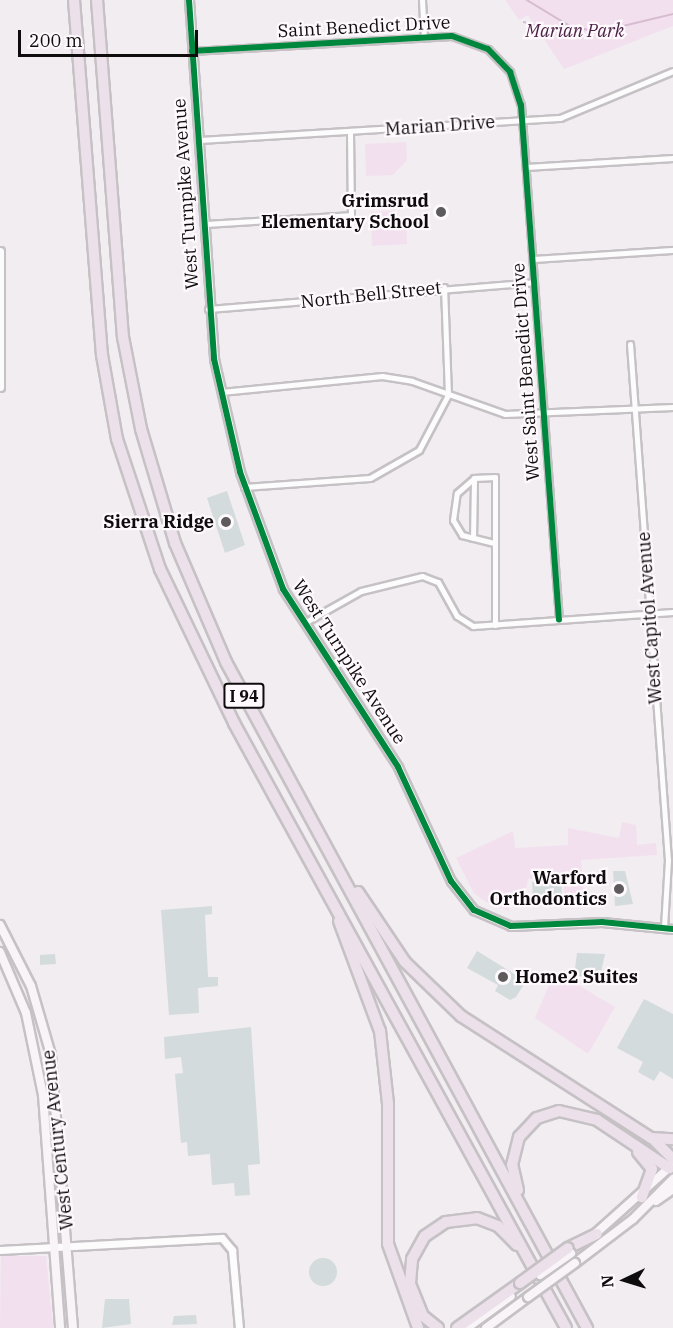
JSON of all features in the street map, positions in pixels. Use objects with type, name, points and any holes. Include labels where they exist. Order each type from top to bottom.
[{"type":"highway","name":"I 94","points":[[74,0],[92,268],[117,440],[140,515],[183,624],[566,1328]]},
{"type":"highway","name":"I 94","points":[[97,0],[118,294],[134,401],[180,556],[241,690],[587,1328]]},
{"type":"highway","points":[[241,690],[373,918],[415,973],[486,1035],[651,1138],[672,1168]]},
{"type":"highway","points":[[315,869],[380,1030],[388,1104],[388,1244],[411,1313],[419,1328]]},
{"type":"highway","points":[[591,1328],[517,1189],[512,1159],[525,1129],[553,1112],[580,1113],[672,1168]]},
{"type":"highway","points":[[615,1132],[650,1165],[651,1179],[644,1201]]},
{"type":"highway","points":[[651,1138],[673,1139]]},
{"type":"highway","points":[[438,1328],[420,1311],[409,1275],[421,1241],[446,1222],[477,1218],[498,1226],[540,1278]]},
{"type":"highway","points":[[457,1328],[597,1234]]},
{"type":"main road","name":"West Century Avenue","points":[[0,925],[31,986],[51,1055],[73,1328]]},
{"type":"main road","name":"West Century Avenue","points":[[0,952],[35,1050],[55,1247],[60,1328]]},
{"type":"main road","points":[[486,1328],[575,1263],[644,1201],[672,1168]]},
{"type":"main road","points":[[597,1234],[644,1201],[673,1189]]},
{"type":"main road","points":[[467,1328],[521,1285]]},
{"type":"street","name":"West Turnpike Avenue","points":[[189,0],[208,309],[220,392],[244,487],[272,567],[304,623],[398,767],[451,881],[474,910],[511,926],[602,922],[673,929]]},
{"type":"street","points":[[422,0],[424,37]]},
{"type":"street","name":"Saint Benedict Drive","points":[[192,51],[424,37],[462,38],[494,53],[514,80],[522,121]]},
{"type":"street","name":"Marian Drive","points":[[198,140],[522,121],[577,114],[647,78],[673,71]]},
{"type":"street","name":"West Saint Benedict Drive","points":[[522,121],[559,620]]},
{"type":"street","points":[[202,224],[351,215],[350,131]]},
{"type":"street","points":[[526,167],[673,158]]},
{"type":"street","points":[[532,259],[673,250]]},
{"type":"street","points":[[0,251],[2,305],[0,387]]},
{"type":"street","name":"North Bell Street","points":[[208,309],[444,287],[534,282]]},
{"type":"street","points":[[244,487],[353,481],[387,472],[425,443],[448,395],[444,287]]},
{"type":"street","name":"West Capitol Avenue","points":[[630,344],[669,875],[664,927]]},
{"type":"street","points":[[220,392],[382,376],[505,414],[673,407]]},
{"type":"street","points":[[494,543],[458,532],[453,520],[457,493],[474,478],[495,477],[495,625]]},
{"type":"street","points":[[473,538],[474,478]]},
{"type":"street","points":[[304,623],[361,591],[425,576],[441,585],[462,622],[495,625],[673,612]]},
{"type":"street","points":[[664,800],[673,799]]},
{"type":"street","points":[[0,1250],[219,1238],[233,1252],[239,1328]]},
{"type":"green space","name":"Marian Park","points":[[505,0],[673,0],[673,26],[564,69],[528,15],[519,20]]},
{"type":"green space","points":[[406,142],[407,160],[393,175],[366,176],[365,144]]},
{"type":"green space","points":[[392,211],[406,225],[407,244],[372,246],[371,212]]},
{"type":"green space","points":[[622,822],[636,825],[637,845],[656,843],[657,855],[581,860],[584,906],[565,897],[563,878],[528,879],[526,889],[512,891],[509,911],[486,902],[474,893],[456,858],[513,831],[515,848],[568,845],[568,828],[619,838]]},
{"type":"green space","points":[[555,971],[615,1007],[588,1054],[535,1018]]},
{"type":"green space","points":[[1,1256],[46,1256],[53,1328],[0,1328]]},
{"type":"building","name":"Sierra Ridge","points":[[227,491],[245,545],[225,553],[207,498]]},
{"type":"building","name":"Warford Orthodontics","points":[[613,871],[625,871],[633,904],[615,906]]},
{"type":"building","points":[[561,880],[562,898],[533,900],[532,882]]},
{"type":"building","points":[[212,906],[212,914],[205,915],[208,977],[218,977],[218,986],[198,988],[199,1013],[169,1015],[161,910]]},
{"type":"building","name":"Home2 Suites","points":[[477,951],[526,981],[516,997],[510,1000],[495,991],[498,985],[467,968]]},
{"type":"building","points":[[577,953],[605,954],[600,977],[574,976]]},
{"type":"building","points":[[55,954],[56,964],[40,965],[40,955]]},
{"type":"building","points":[[644,999],[673,1014],[673,1079],[660,1071],[654,1081],[638,1072],[643,1062],[617,1048]]},
{"type":"building","points":[[251,1027],[260,1164],[248,1165],[250,1195],[235,1196],[234,1183],[212,1185],[210,1154],[188,1156],[187,1142],[181,1143],[175,1074],[183,1073],[181,1057],[165,1059],[164,1037]]},
{"type":"building","points":[[323,1258],[333,1262],[337,1272],[333,1282],[323,1286],[313,1282],[309,1272],[313,1262]]},
{"type":"building","points":[[105,1299],[129,1299],[131,1324],[102,1328]]},
{"type":"building","points":[[196,1315],[197,1324],[172,1325],[174,1316]]},
{"type":"waterway","points":[[527,0],[570,26],[598,32],[673,14]]},
{"type":"waterway","points":[[524,22],[548,29],[566,24]]},
{"type":"cycle path","points":[[189,0],[214,359],[240,472],[283,589],[398,767],[451,881],[474,910],[511,926],[602,922],[673,929]]},
{"type":"cycle path","points":[[192,51],[452,36],[488,49],[510,72],[521,105],[559,620]]},
{"type":"place","name":"Grimsrud Elementary School","points":[[441,212]]},
{"type":"place","name":"Sierra Ridge","points":[[226,522]]},
{"type":"place","name":"Warford Orthodontics","points":[[619,889]]},
{"type":"place","name":"Home2 Suites","points":[[503,977]]}]
